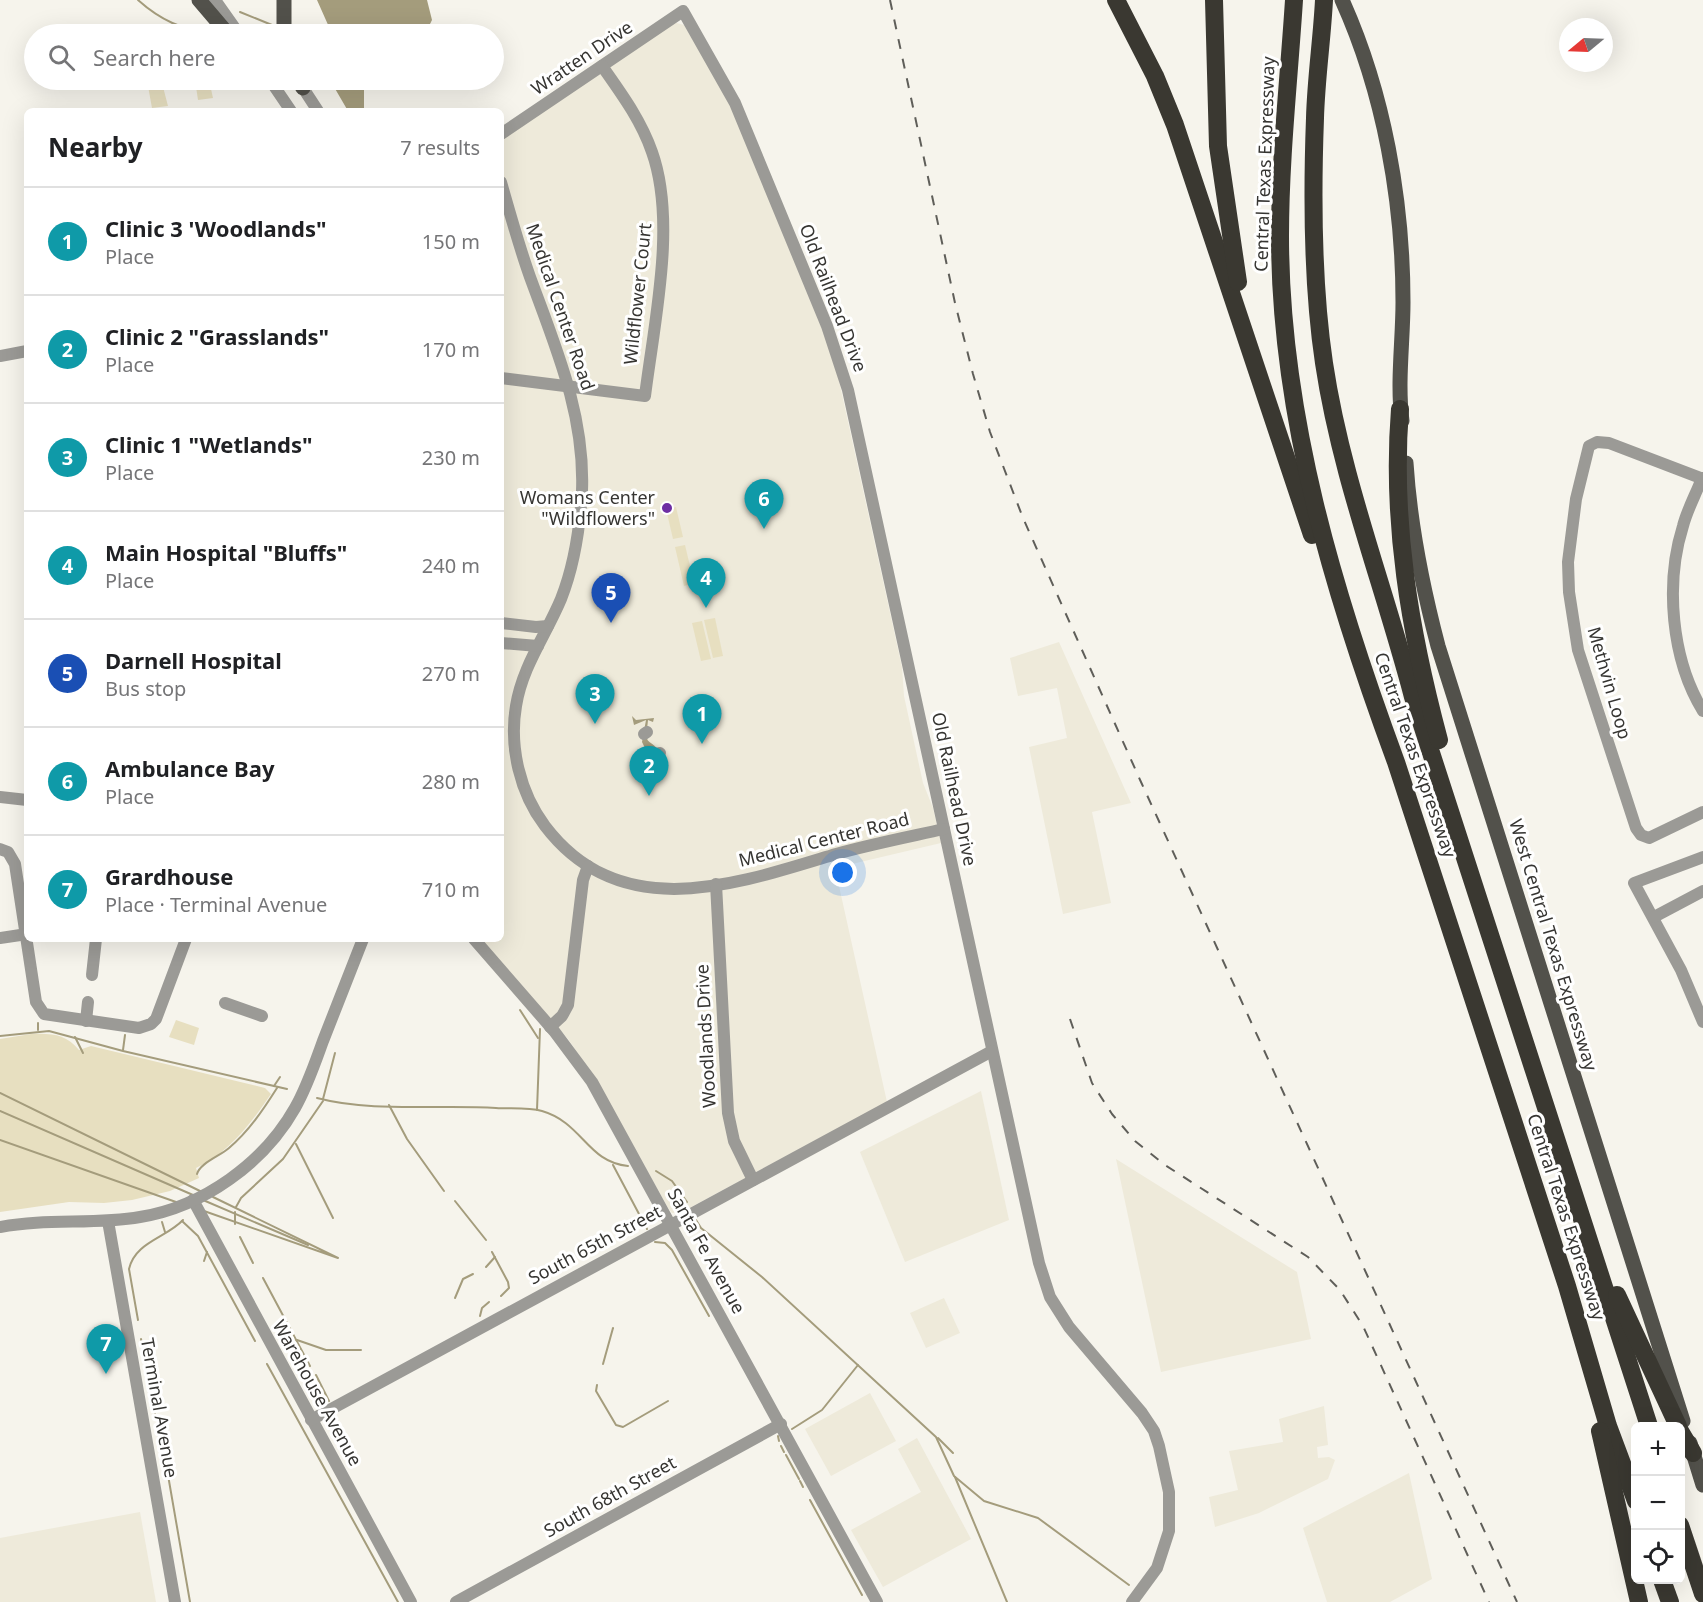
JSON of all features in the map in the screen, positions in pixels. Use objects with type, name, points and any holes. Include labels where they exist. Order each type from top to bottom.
[{"type":"highway","points":[[1116,0],[1155,76],[1175,125],[1323,566],[1372,697]]},
{"type":"highway","points":[[1214,0],[1215,102],[1231,249],[1269,407]]},
{"type":"highway","name":"Central Texas Expressway","points":[[1294,0],[1280,235],[1286,334],[1296,409],[1323,539],[1372,697],[1396,762],[1567,1286],[1608,1426],[1631,1490]]},
{"type":"highway","name":"Central Texas Expressway","points":[[1324,0],[1315,151],[1316,277],[1324,364],[1334,417],[1360,520],[1394,626],[1413,697],[1648,1422]]},
{"type":"highway","points":[[1400,410],[1397,466],[1399,532],[1406,592],[1431,709],[1462,819],[1469,870]]},
{"type":"highway","points":[[1555,1136],[1578,1180],[1616,1292],[1676,1422]]},
{"type":"highway","points":[[1567,1286],[1575,1332],[1639,1602]]},
{"type":"highway","points":[[1685,1439],[1693,1453]]},
{"type":"highway","points":[[1682,1530],[1703,1594]]},
{"type":"highway","points":[[1663,1584],[1670,1602]]},
{"type":"main road","points":[[199,0],[219,24]]},
{"type":"main road","points":[[284,0],[284,24]]},
{"type":"main road","name":"West Central Texas Expressway","points":[[1342,0],[1359,42],[1381,118],[1400,242],[1403,302],[1400,410],[1409,516],[1420,577],[1438,646],[1703,1485]]},
{"type":"street","points":[[214,0],[232,24]]},
{"type":"street","name":"Wratten Drive","points":[[504,132],[683,10]]},
{"type":"street","name":"Old Railhead Drive","points":[[683,10],[735,103],[842,367],[1039,1263],[1050,1297],[1069,1327],[1142,1413],[1154,1431],[1159,1446],[1170,1514],[1166,1545],[1157,1568],[1132,1602]]},
{"type":"street","name":"Wildflower Court","points":[[504,378],[645,396],[662,257],[664,210],[658,172],[637,118],[602,66]]},
{"type":"street","points":[[276,90],[286,108]]},
{"type":"street","points":[[305,90],[316,108]]},
{"type":"street","name":"Medical Center Road","points":[[504,192],[522,254],[569,387],[579,438],[580,512],[568,576],[548,626],[524,675],[516,705],[513,729],[518,768],[528,797],[543,824],[561,845],[588,866],[623,882],[657,889],[716,884],[778,873],[850,850],[944,829]]},
{"type":"street","points":[[0,356],[24,352]]},
{"type":"street","name":"Methvin Loop","points":[[1702,479],[1610,443],[1597,442],[1589,446],[1576,499],[1568,562],[1569,592],[1578,650],[1636,828],[1641,835],[1649,838],[1703,812]]},
{"type":"street","points":[[1702,479],[1683,525],[1673,601],[1682,655],[1703,711]]},
{"type":"street","points":[[504,623],[548,626]]},
{"type":"street","points":[[504,643],[538,646]]},
{"type":"street","points":[[0,797],[24,800]]},
{"type":"street","points":[[0,849],[8,852],[15,864],[24,921]]},
{"type":"street","points":[[1703,857],[1634,883],[1681,970],[1703,1022]]},
{"type":"street","points":[[550,1027],[562,1016],[568,1005],[583,880],[588,866]]},
{"type":"street","name":"Woodlands Drive","points":[[716,884],[728,1113],[734,1141],[753,1180]]},
{"type":"street","points":[[1654,917],[1703,891]]},
{"type":"street","points":[[0,938],[24,934]]},
{"type":"street","points":[[27,942],[39,1009],[50,1017],[139,1028],[151,1024],[156,1019],[185,942]]},
{"type":"street","points":[[92,975],[96,942]]},
{"type":"street","points":[[0,1227],[33,1221],[108,1221],[149,1216],[193,1200],[245,1168],[277,1134],[295,1109],[362,942]]},
{"type":"street","name":"Santa Fe Avenue","points":[[477,942],[550,1027],[592,1082],[672,1224],[877,1602]]},
{"type":"street","points":[[86,1021],[88,1002]]},
{"type":"street","points":[[225,1003],[262,1017]]},
{"type":"street","name":"South 65th Street","points":[[311,1420],[992,1051]]},
{"type":"street","name":"Warehouse Avenue","points":[[193,1200],[411,1602]]},
{"type":"street","name":"Terminal Avenue","points":[[108,1221],[175,1602]]},
{"type":"street","name":"South 68th Street","points":[[456,1602],[781,1424]]},
{"type":"shaded area","points":[[317,0],[427,0],[432,20],[430,24],[328,24]]},
{"type":"shaded area","points":[[673,22],[684,25],[728,99],[834,358],[902,667],[904,696],[923,783],[933,808],[941,843],[835,868],[887,1102],[680,1213],[672,1213],[668,1208],[598,1083],[568,1039],[484,942],[504,942],[504,137]]},
{"type":"shaded area","points":[[149,90],[164,90],[168,106],[152,108]]},
{"type":"shaded area","points":[[196,90],[211,90],[213,98],[198,100]]},
{"type":"shaded area","points":[[336,90],[364,90],[364,108],[346,108]]},
{"type":"shaded area","points":[[676,507],[683,537],[673,539],[666,509]]},
{"type":"shaded area","points":[[685,545],[694,583],[684,586],[675,547]]},
{"type":"shaded area","points":[[715,618],[723,656],[713,658],[704,620]]},
{"type":"shaded area","points":[[702,621],[711,659],[701,661],[692,623]]},
{"type":"shaded area","points":[[1059,642],[1131,803],[1092,812],[1111,903],[1063,914],[1029,747],[1067,738],[1057,688],[1018,696],[1010,658]]},
{"type":"shaded area","points":[[632,716],[636,720],[654,718],[653,722],[648,720],[647,738],[660,752],[659,764],[649,766],[650,759],[656,760],[657,755],[646,750],[642,742],[646,720],[634,725]]},
{"type":"shaded area","points":[[176,1020],[199,1028],[194,1045],[169,1037]]},
{"type":"shaded area","points":[[31,1034],[58,1036],[69,1041],[79,1050],[91,1046],[265,1088],[271,1094],[229,1146],[196,1168],[199,1178],[170,1191],[132,1200],[104,1203],[69,1202],[0,1212],[0,1039]]},
{"type":"shaded area","points":[[981,1091],[1009,1220],[905,1262],[860,1152]]},
{"type":"shaded area","points":[[1116,1159],[1297,1272],[1311,1339],[1161,1372]]},
{"type":"shaded area","points":[[944,1298],[960,1333],[926,1348],[910,1313]]},
{"type":"shaded area","points":[[870,1393],[896,1441],[831,1476],[805,1429]]},
{"type":"shaded area","points":[[1324,1406],[1328,1445],[1317,1447],[1318,1458],[1329,1457],[1335,1460],[1328,1479],[1259,1513],[1215,1527],[1209,1497],[1238,1490],[1229,1451],[1283,1442],[1279,1419]]},
{"type":"shaded area","points":[[917,1438],[971,1539],[883,1587],[851,1530],[921,1492],[898,1449]]},
{"type":"shaded area","points":[[1409,1473],[1432,1579],[1390,1602],[1327,1602],[1303,1528]]},
{"type":"shaded area","points":[[140,1512],[156,1602],[0,1602],[0,1538]]},
{"type":"waterway","points":[[138,0],[154,13],[174,24]]},
{"type":"waterway","points":[[240,12],[270,24]]},
{"type":"waterway","points":[[520,1010],[538,1038]]},
{"type":"waterway","points":[[38,1023],[38,1030]]},
{"type":"waterway","points":[[537,1110],[540,1029]]},
{"type":"waterway","points":[[0,1036],[49,1031],[123,1051],[287,1089]]},
{"type":"waterway","points":[[123,1050],[125,1035]]},
{"type":"waterway","points":[[75,1037],[83,1053]]},
{"type":"waterway","points":[[323,1099],[335,1053]]},
{"type":"waterway","points":[[274,1086],[280,1077]]},
{"type":"waterway","points":[[197,1174],[202,1166],[229,1148],[243,1135],[277,1088]]},
{"type":"waterway","points":[[0,1093],[202,1192]]},
{"type":"waterway","points":[[317,1098],[339,1103],[383,1107],[474,1107],[542,1111],[567,1124],[603,1157],[614,1163],[628,1166]]},
{"type":"waterway","points":[[236,1207],[241,1198],[283,1159],[323,1101]]},
{"type":"waterway","points":[[389,1105],[407,1139],[444,1191]]},
{"type":"waterway","points":[[0,1111],[193,1195]]},
{"type":"waterway","points":[[0,1140],[176,1202]]},
{"type":"waterway","points":[[296,1144],[333,1218]]},
{"type":"waterway","points":[[613,1165],[647,1229]]},
{"type":"waterway","points":[[656,1171],[672,1181],[687,1202]]},
{"type":"waterway","points":[[204,1211],[338,1258],[213,1197]]},
{"type":"waterway","points":[[203,1200],[308,1245]]},
{"type":"waterway","points":[[455,1201],[486,1240]]},
{"type":"waterway","points":[[235,1212],[235,1224]]},
{"type":"waterway","points":[[138,1320],[129,1269],[132,1260],[144,1246],[183,1220]]},
{"type":"waterway","points":[[696,1220],[701,1228],[762,1277],[936,1437],[954,1476],[984,1501],[1038,1518],[1129,1585]]},
{"type":"waterway","points":[[182,1221],[198,1236],[255,1341]]},
{"type":"waterway","points":[[162,1222],[165,1232]]},
{"type":"waterway","points":[[240,1237],[253,1263]]},
{"type":"waterway","points":[[655,1242],[665,1243],[672,1250],[709,1316]]},
{"type":"waterway","points":[[204,1261],[207,1252]]},
{"type":"waterway","points":[[492,1252],[508,1282],[509,1288],[501,1296]]},
{"type":"waterway","points":[[486,1267],[495,1257]]},
{"type":"waterway","points":[[455,1298],[463,1279],[473,1274]]},
{"type":"waterway","points":[[263,1278],[310,1366]]},
{"type":"waterway","points":[[480,1316],[482,1308],[489,1302]]},
{"type":"waterway","points":[[603,1364],[613,1328]]},
{"type":"waterway","points":[[141,1339],[155,1414]]},
{"type":"waterway","points":[[297,1340],[326,1350],[361,1350]]},
{"type":"waterway","points":[[267,1364],[398,1602]]},
{"type":"waterway","points":[[792,1429],[822,1410],[858,1365]]},
{"type":"waterway","points":[[316,1375],[329,1401]]},
{"type":"waterway","points":[[597,1385],[596,1391],[616,1425],[623,1427],[668,1401]]},
{"type":"waterway","points":[[158,1434],[164,1452],[190,1602]]},
{"type":"waterway","points":[[778,1436],[779,1441]]},
{"type":"waterway","points":[[938,1438],[953,1453]]},
{"type":"waterway","points":[[781,1446],[784,1452]]},
{"type":"waterway","points":[[786,1455],[799,1479]]},
{"type":"waterway","points":[[955,1477],[1007,1602]]},
{"type":"waterway","points":[[800,1481],[803,1487]]},
{"type":"waterway","points":[[810,1500],[862,1595]]},
{"type":"railway","points":[[890,0],[955,303],[973,374],[990,432],[1023,518],[1141,782],[1517,1602]]},
{"type":"railway","points":[[1070,1019],[1092,1083],[1112,1114],[1135,1141],[1165,1165],[1308,1257],[1340,1290],[1363,1326],[1489,1602]]},
{"type":"place","name":"Womans Center \"Wildflowers\"","points":[[667,508]]},
{"type":"place","name":"Ambulance Bay","points":[[764,529]]},
{"type":"place","name":"Main Hospital \"Bluffs\"","points":[[706,608]]},
{"type":"place","name":"Darnell Hospital","points":[[611,623]]},
{"type":"place","name":"Clinic 1 \"Wetlands\"","points":[[595,724]]},
{"type":"place","name":"Clinic 3 'Woodlands\"","points":[[702,744]]},
{"type":"place","name":"Clinic 2 \"Grasslands\"","points":[[649,796]]},
{"type":"place","name":"Grardhouse","points":[[106,1374]]}]
